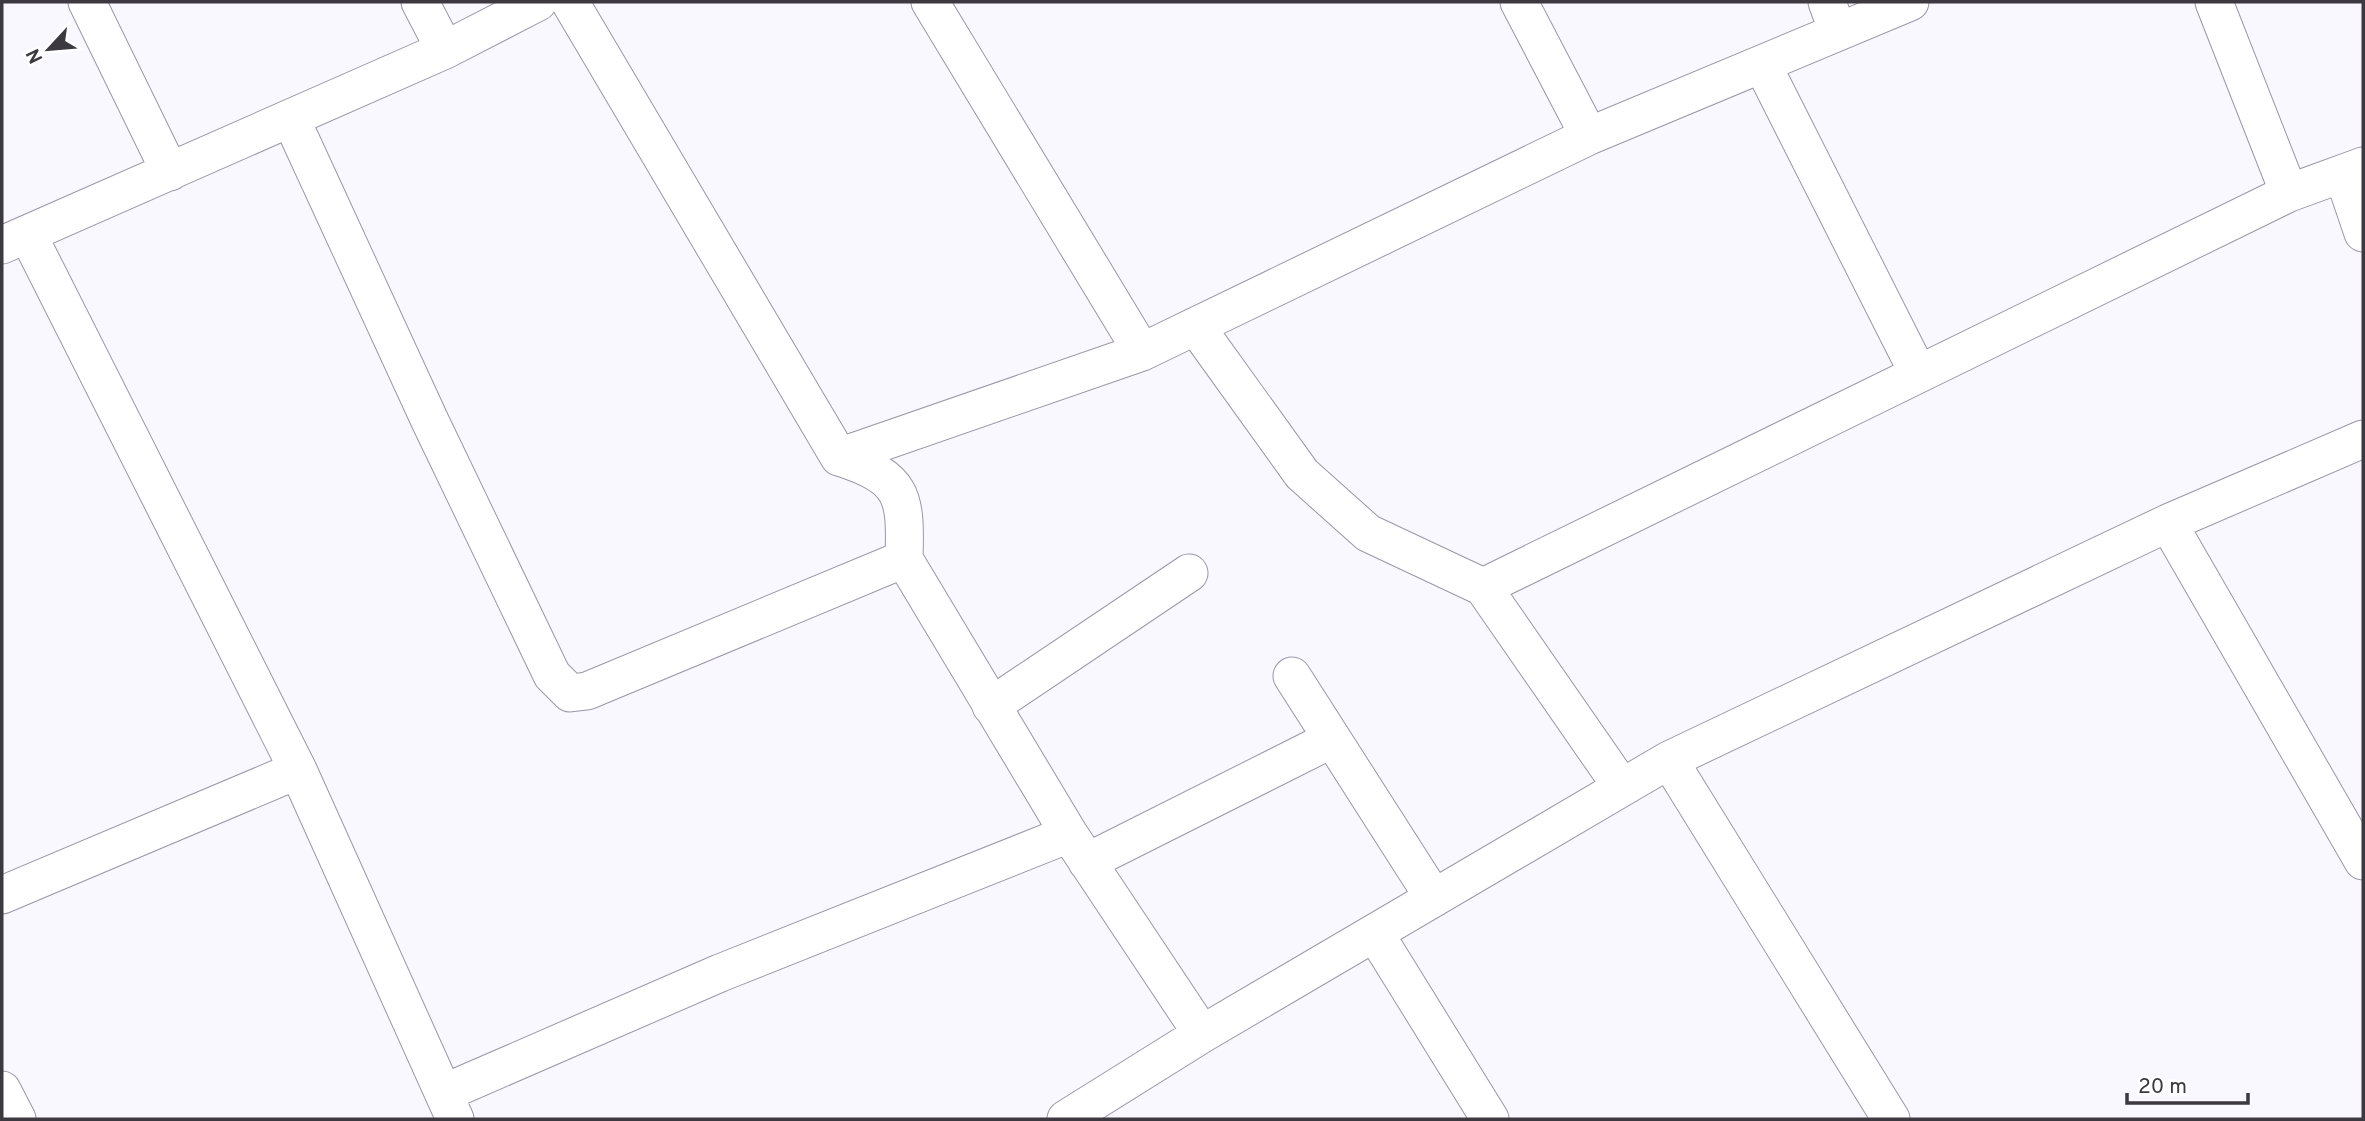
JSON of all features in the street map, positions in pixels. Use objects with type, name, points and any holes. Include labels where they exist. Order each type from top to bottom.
[{"type":"street","points":[[87,2],[170,172]]},
{"type":"street","points":[[420,2],[445,50]]},
{"type":"street","points":[[538,2],[445,50],[15,240],[298,770],[449,1106],[720,973],[1078,848],[1332,739]]},
{"type":"street","points":[[570,2],[839,457],[868,467],[892,483],[905,512],[904,559],[1078,848],[1202,1034]]},
{"type":"street","points":[[930,2],[1142,352]]},
{"type":"street","points":[[1519,2],[1589,136]]},
{"type":"street","points":[[839,457],[1142,352],[1197,328],[1589,136],[1762,64],[1833,17],[1910,2]]},
{"type":"street","points":[[2214,2],[2289,193]]},
{"type":"street","points":[[1762,64],[1918,373]]},
{"type":"street","points":[[291,119],[430,421],[546,663],[552,675],[570,693],[587,691],[904,559]]},
{"type":"street","points":[[1483,587],[2289,193],[2353,170],[2363,233]]},
{"type":"street","points":[[1197,328],[1302,474],[1368,533],[1483,587],[1621,786]]},
{"type":"street","points":[[1087,1114],[1202,1034],[1669,760],[2168,523],[2363,439]]},
{"type":"street","points":[[2168,523],[2363,861]]},
{"type":"street","points":[[991,706],[1189,573]]},
{"type":"street","points":[[1292,676],[1434,898]]},
{"type":"street","points":[[1669,760],[1891,1119]]},
{"type":"street","points":[[2,895],[298,770]]},
{"type":"street","points":[[1376,934],[1490,1119]]},
{"type":"street","points":[[2,1090],[16,1119]]}]
